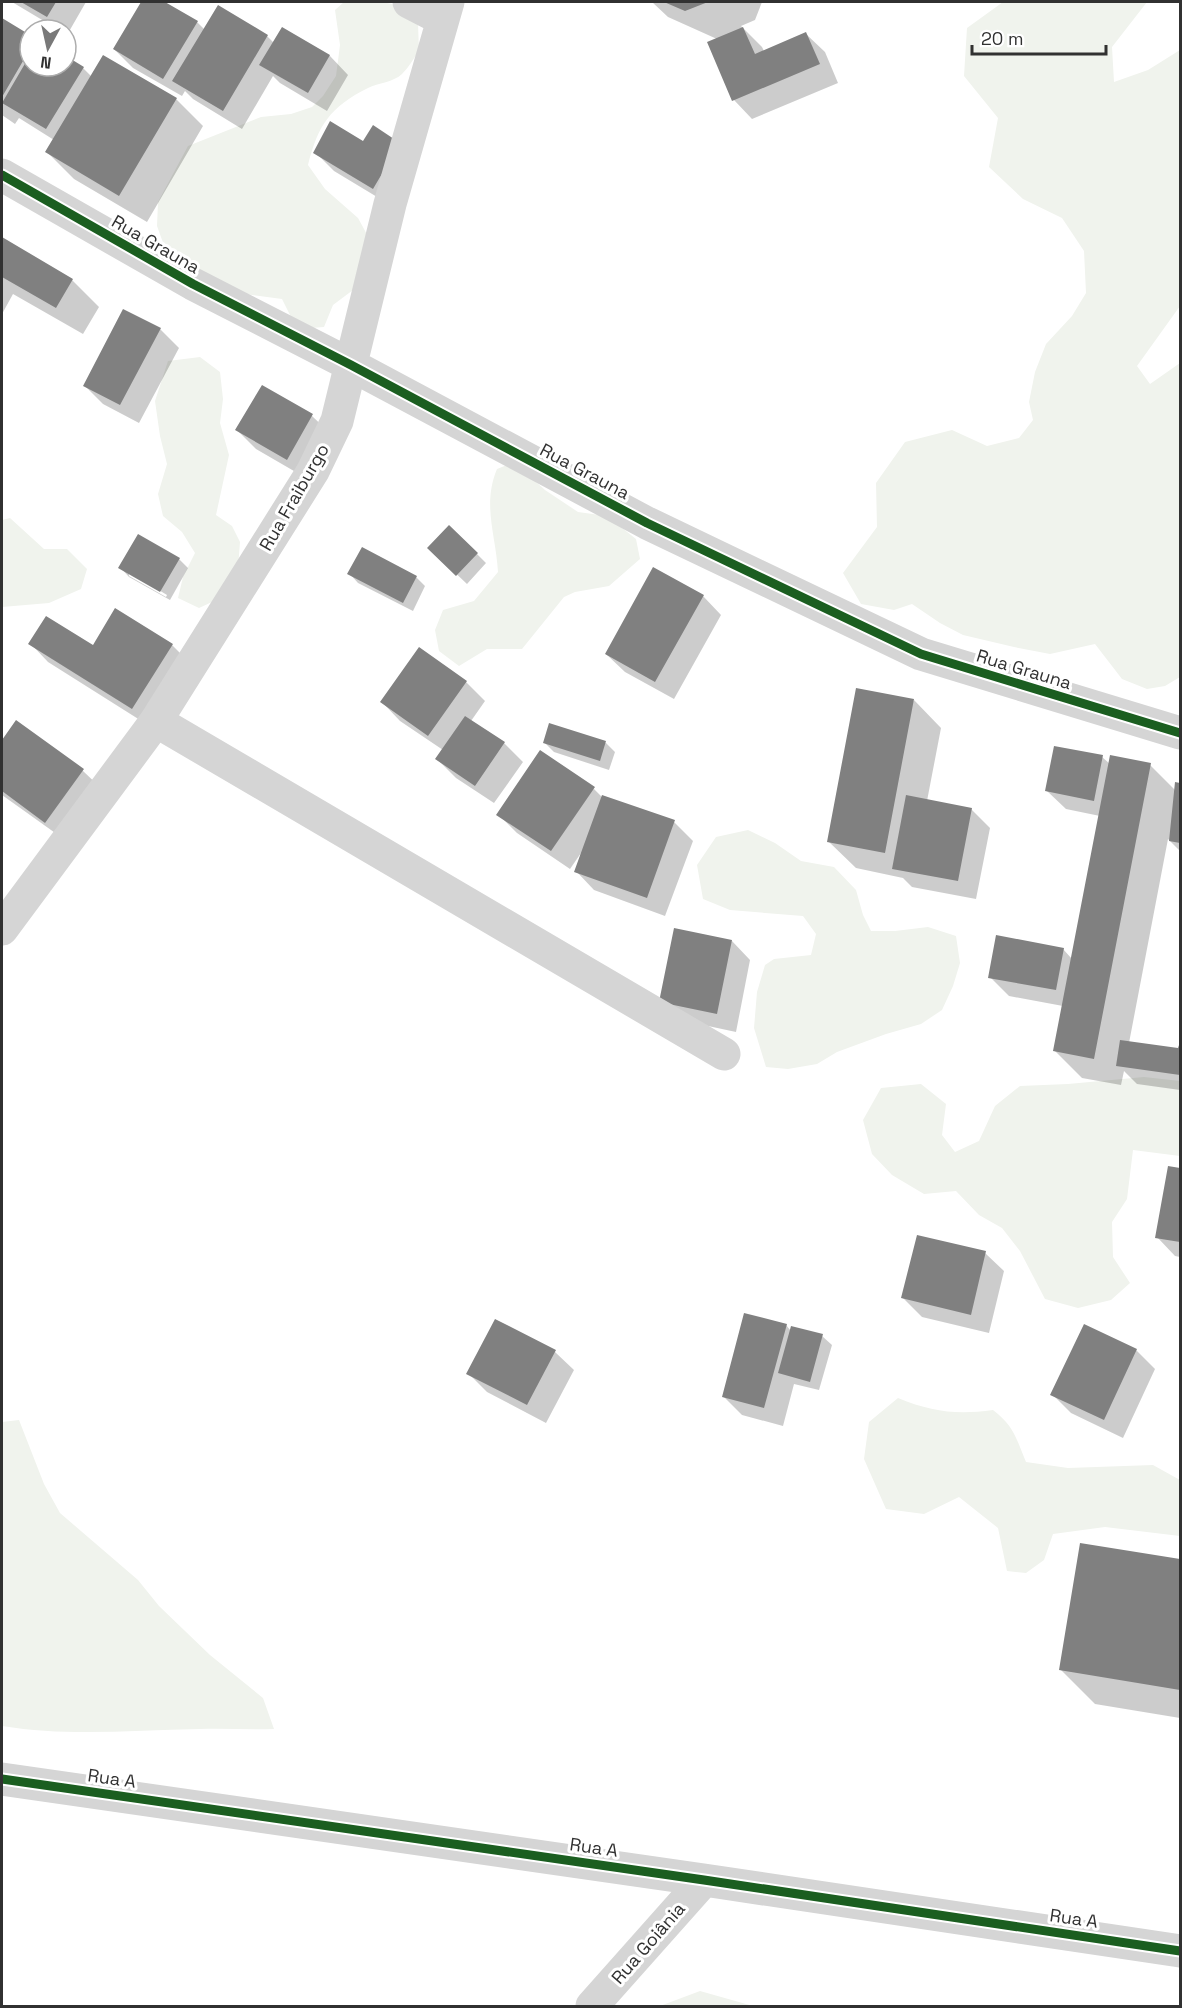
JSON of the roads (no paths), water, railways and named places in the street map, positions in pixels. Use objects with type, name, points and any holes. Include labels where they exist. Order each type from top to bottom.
[{"type":"street","points":[[410,2],[445,10]]},
{"type":"street","name":"Rua Fraiburgo","points":[[2,929],[156,721],[313,471],[337,421],[390,204],[445,10]]},
{"type":"street","name":"Rua Grauna","points":[[2,175],[193,284],[351,365],[647,523],[921,654],[1180,733]]},
{"type":"street","points":[[156,721],[724,1054]]},
{"type":"street","name":"Rua A","points":[[2,1779],[1180,1951]]},
{"type":"street","name":"Rua Goiânia","points":[[592,2007],[704,1880]]}]
